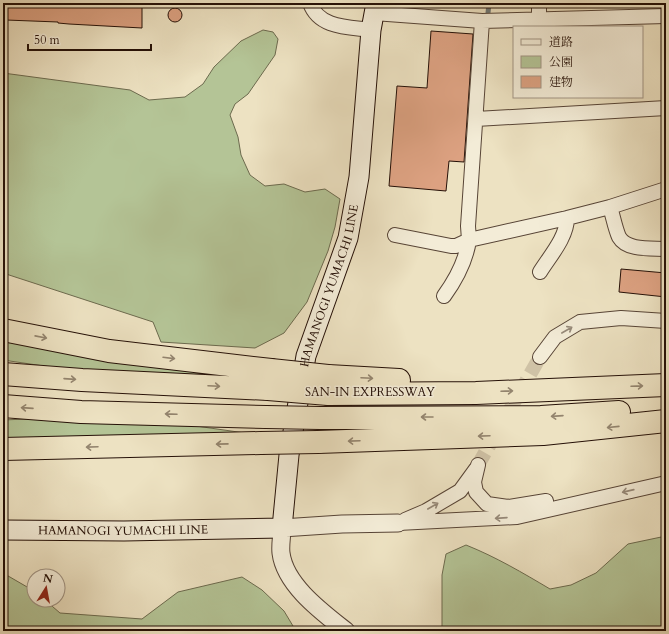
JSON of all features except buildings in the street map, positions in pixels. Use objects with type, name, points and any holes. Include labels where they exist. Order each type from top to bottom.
[{"type":"highway","points":[[3,330],[269,380]]},
{"type":"highway","points":[[3,374],[90,380],[269,380],[328,385],[433,382],[476,393],[666,385]]},
{"type":"highway","points":[[3,406],[81,412],[320,418],[540,417],[666,409]]},
{"type":"highway","points":[[3,450],[318,442],[543,434],[666,421]]},
{"type":"main road","name":"HAMANOGI YUMACHI LINE","points":[[3,530],[124,531],[282,528],[289,455],[306,356],[348,238],[359,177],[374,15]]},
{"type":"street","points":[[310,3],[321,19],[338,26],[374,15],[482,22],[666,16]]},
{"type":"street","points":[[539,3],[539,20]]},
{"type":"street","points":[[444,296],[462,266],[469,240],[468,226],[482,22]]},
{"type":"street","points":[[476,119],[666,108]]},
{"type":"street","points":[[395,235],[456,246],[469,240],[610,207],[666,189]]},
{"type":"street","points":[[610,207],[620,237],[624,242],[631,246],[666,249]]},
{"type":"street","points":[[540,272],[566,228],[567,218]]},
{"type":"street","points":[[540,357],[554,337],[580,322],[621,318],[666,321]]},
{"type":"street","points":[[398,523],[426,511],[460,491],[478,465],[474,482],[476,492],[487,504],[508,507],[551,500],[596,498]]},
{"type":"street","points":[[346,631],[310,603],[290,576],[281,552],[282,528],[517,516],[666,483]]},
{"type":"green space","points":[[263,30],[273,32],[278,39],[275,55],[248,94],[235,104],[230,115],[238,137],[241,155],[250,175],[265,186],[284,184],[305,192],[325,189],[340,199],[335,227],[328,251],[307,302],[284,333],[255,348],[161,342],[153,322],[3,273],[3,73],[130,90],[149,100],[185,97],[203,84],[214,67],[241,41]]},
{"type":"green space","points":[[3,336],[243,377],[64,369],[3,360]]},
{"type":"green space","points":[[49,418],[196,426],[245,433],[3,441],[3,420]]},
{"type":"green space","points":[[666,536],[666,631],[442,631],[442,575],[446,554],[466,545],[499,560],[550,589],[571,585],[596,573],[628,544]]},
{"type":"green space","points":[[3,573],[26,586],[26,608],[54,608],[60,613],[142,619],[178,592],[242,577],[262,590],[284,611],[296,631],[3,631]]},
{"type":"waterway","points":[[488,13],[489,3]]},
{"type":"tunnel","points":[[478,465],[540,357]]}]
